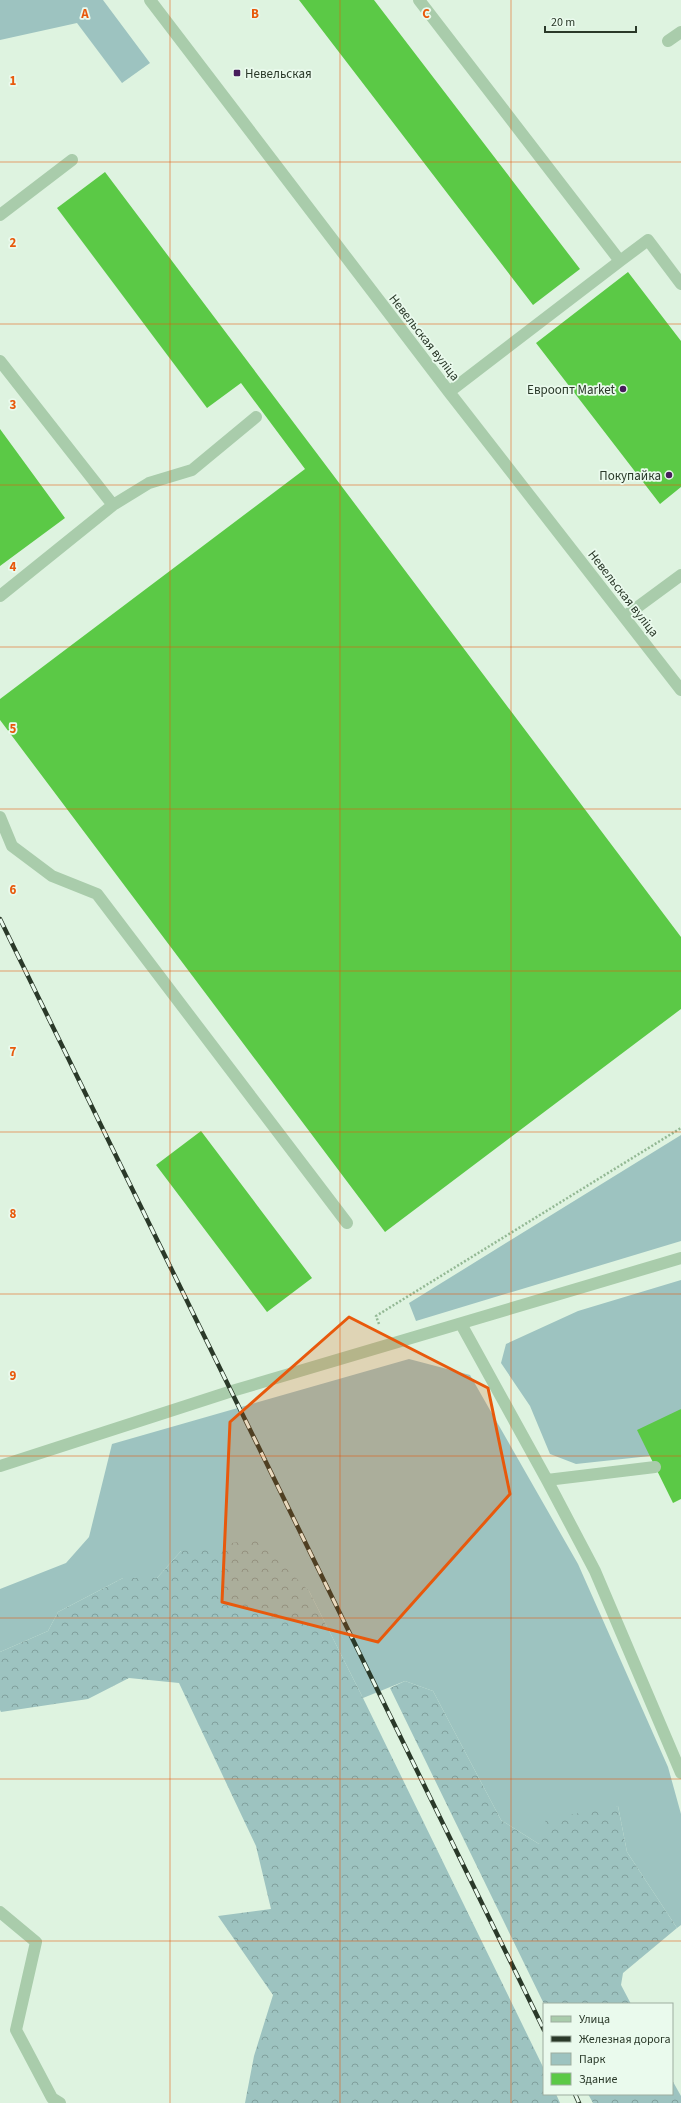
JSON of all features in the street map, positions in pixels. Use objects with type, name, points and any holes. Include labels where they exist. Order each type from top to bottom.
[{"type":"street","name":"Невельская вуліца","points":[[150,0],[449,392],[681,690]]},
{"type":"street","points":[[419,0],[620,261]]},
{"type":"street","points":[[668,42],[681,32]]},
{"type":"street","points":[[0,215],[72,160]]},
{"type":"street","points":[[449,392],[648,240],[681,284]]},
{"type":"street","points":[[0,361],[114,505]]},
{"type":"street","points":[[0,596],[114,505],[149,483],[192,470],[256,418]]},
{"type":"street","points":[[624,617],[681,575]]},
{"type":"street","points":[[0,817],[12,846],[52,876],[97,894],[347,1223]]},
{"type":"street","points":[[0,1466],[232,1391],[681,1258]]},
{"type":"street","points":[[460,1324],[547,1480],[595,1572],[681,1773]]},
{"type":"street","points":[[547,1480],[655,1467]]},
{"type":"street","points":[[0,1912],[36,1942],[16,2030],[52,2098],[60,2103]]},
{"type":"path","points":[[386,1346],[376,1316],[681,1128]]},
{"type":"highlighted area","points":[[349,1317],[488,1388],[510,1494],[378,1642],[222,1602],[230,1422]]},
{"type":"green space","points":[[0,0],[103,0],[150,63],[122,83],[77,23],[0,40]]},
{"type":"green space","points":[[681,1135],[681,1241],[416,1321],[409,1303]]},
{"type":"green space","points":[[681,1280],[681,1409],[650,1456],[576,1464],[550,1454],[530,1406],[501,1363],[506,1344],[578,1311]]},
{"type":"green space","points":[[409,1359],[470,1375],[578,1564],[668,1767],[681,1814],[681,1925],[677,1928],[627,1852],[618,1806],[539,1844],[501,1820],[433,1691],[405,1681],[363,1698],[309,1591],[181,1551],[157,1578],[123,1578],[58,1612],[48,1631],[0,1652],[0,1589],[66,1563],[89,1537],[112,1444]]},
{"type":"green space","points":[[257,1539],[309,1591],[363,1698],[543,2067],[543,2095],[556,2095],[560,2103],[245,2103],[254,2056],[273,1995],[218,1916],[271,1909],[256,1846],[179,1683],[129,1678],[88,1699],[1,1712],[0,1710],[0,1652],[48,1631],[58,1612],[123,1578],[157,1578],[181,1551]]},
{"type":"green space","points":[[405,1681],[433,1691],[501,1820],[539,1844],[546,1819],[618,1806],[627,1852],[677,1928],[623,1973],[621,1985],[630,2003],[544,2003],[390,1688]]},
{"type":"green space","points":[[673,2082],[681,2096],[681,2103],[593,2103],[589,2095],[673,2095]]},
{"type":"building","points":[[299,0],[374,0],[580,269],[533,305]]},
{"type":"building","points":[[105,172],[681,937],[681,1009],[385,1232],[0,720],[0,699],[305,469],[241,383],[207,408],[57,208]]},
{"type":"building","points":[[628,272],[681,341],[681,487],[660,504],[536,343]]},
{"type":"building","points":[[0,429],[65,518],[0,566]]},
{"type":"building","points":[[201,1131],[312,1278],[267,1312],[156,1165]]},
{"type":"building","points":[[681,1409],[681,1499],[673,1503],[637,1430]]},
{"type":"railway","points":[[0,919],[543,2028]]},
{"type":"railway","points":[[575,2095],[579,2103]]},
{"type":"place","name":"Невельская","points":[[237,73]]},
{"type":"place","name":"Евроопт Market","points":[[623,389]]},
{"type":"place","name":"Покупайка","points":[[669,475]]}]
